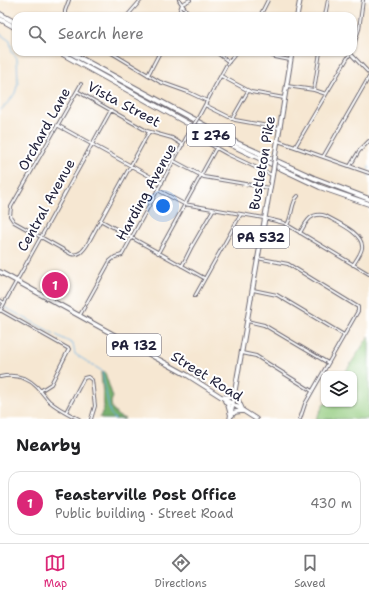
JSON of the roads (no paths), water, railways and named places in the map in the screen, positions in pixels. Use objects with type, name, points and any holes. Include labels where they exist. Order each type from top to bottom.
[{"type":"highway","points":[[0,14],[12,21]]},
{"type":"highway","points":[[0,19],[12,26]]},
{"type":"highway","name":"I 276","points":[[66,56],[196,128],[320,187],[369,204]]},
{"type":"highway","name":"I 276","points":[[76,56],[237,143],[314,178],[369,199]]},
{"type":"main road","points":[[298,12],[299,0]]},
{"type":"main road","name":"Bustleton Pike","points":[[231,417],[291,56]]},
{"type":"main road","name":"Street Road","points":[[0,272],[186,375],[256,419]]},
{"type":"main road","points":[[221,397],[230,397],[235,393],[238,402],[244,411],[235,412],[231,417]]},
{"type":"main road","points":[[221,397],[228,405],[231,417]]},
{"type":"street","points":[[65,12],[69,0]]},
{"type":"street","points":[[130,12],[141,0]]},
{"type":"street","points":[[179,0],[187,12]]},
{"type":"street","points":[[179,12],[182,4],[190,0]]},
{"type":"street","points":[[262,12],[268,0]]},
{"type":"street","points":[[326,12],[328,0]]},
{"type":"street","points":[[357,35],[363,0]]},
{"type":"street","points":[[117,56],[160,82],[188,92],[207,101]]},
{"type":"street","points":[[148,75],[158,56]]},
{"type":"street","points":[[221,56],[229,62]]},
{"type":"street","name":"Harding Avenue","points":[[80,316],[110,261],[115,257],[122,255],[191,129],[233,56]]},
{"type":"street","points":[[273,56],[290,60]]},
{"type":"street","points":[[314,90],[319,56]]},
{"type":"street","points":[[295,147],[348,56]]},
{"type":"street","points":[[353,56],[369,73]]},
{"type":"street","points":[[221,76],[248,91],[284,98]]},
{"type":"street","points":[[323,157],[369,77]]},
{"type":"street","name":"Orchard Lane","points":[[81,84],[11,207],[10,212],[13,221],[71,254],[78,254],[87,245],[100,220]]},
{"type":"street","points":[[286,85],[314,90],[326,94]]},
{"type":"street","name":"Vista Street","points":[[77,91],[149,132],[172,138],[183,145]]},
{"type":"street","points":[[232,119],[248,91]]},
{"type":"street","points":[[205,105],[232,119],[279,128]]},
{"type":"street","name":"Central Avenue","points":[[0,309],[111,110]]},
{"type":"street","points":[[57,125],[162,183]]},
{"type":"street","points":[[149,132],[100,220],[204,278]]},
{"type":"street","points":[[190,133],[216,148],[272,173]]},
{"type":"street","points":[[277,140],[369,172]]},
{"type":"street","points":[[350,166],[359,151],[369,141]]},
{"type":"street","points":[[158,253],[216,148]]},
{"type":"street","points":[[174,161],[200,176],[269,188]]},
{"type":"street","points":[[158,190],[184,204],[281,222],[369,274]]},
{"type":"street","points":[[287,225],[292,215],[294,201],[298,196]]},
{"type":"street","points":[[182,266],[190,248],[213,210]]},
{"type":"street","points":[[194,296],[241,214]]},
{"type":"street","points":[[300,233],[309,219],[320,214],[332,219],[357,234],[362,241],[362,250],[353,265]]},
{"type":"street","points":[[257,258],[288,264],[356,305],[358,309],[303,409],[300,419]]},
{"type":"street","points":[[252,290],[277,295],[344,335]]},
{"type":"street","points":[[0,300],[4,303]]},
{"type":"street","points":[[0,309],[69,349],[51,384],[40,391]]},
{"type":"street","points":[[247,321],[264,325],[328,363]]},
{"type":"street","points":[[242,352],[256,356],[312,392]]},
{"type":"street","points":[[0,377],[10,376],[22,378],[32,383],[49,401],[79,419]]},
{"type":"street","points":[[66,412],[86,376],[91,378],[92,381],[95,406],[91,419]]},
{"type":"waterway","points":[[0,34],[10,41],[12,52]]},
{"type":"waterway","points":[[0,111],[15,93],[18,83],[17,58],[15,56]]},
{"type":"waterway","points":[[4,307],[73,344],[75,354],[102,371],[110,413],[115,419]]},
{"type":"place","name":"Feasterville Post Office","points":[[55,285]]}]
